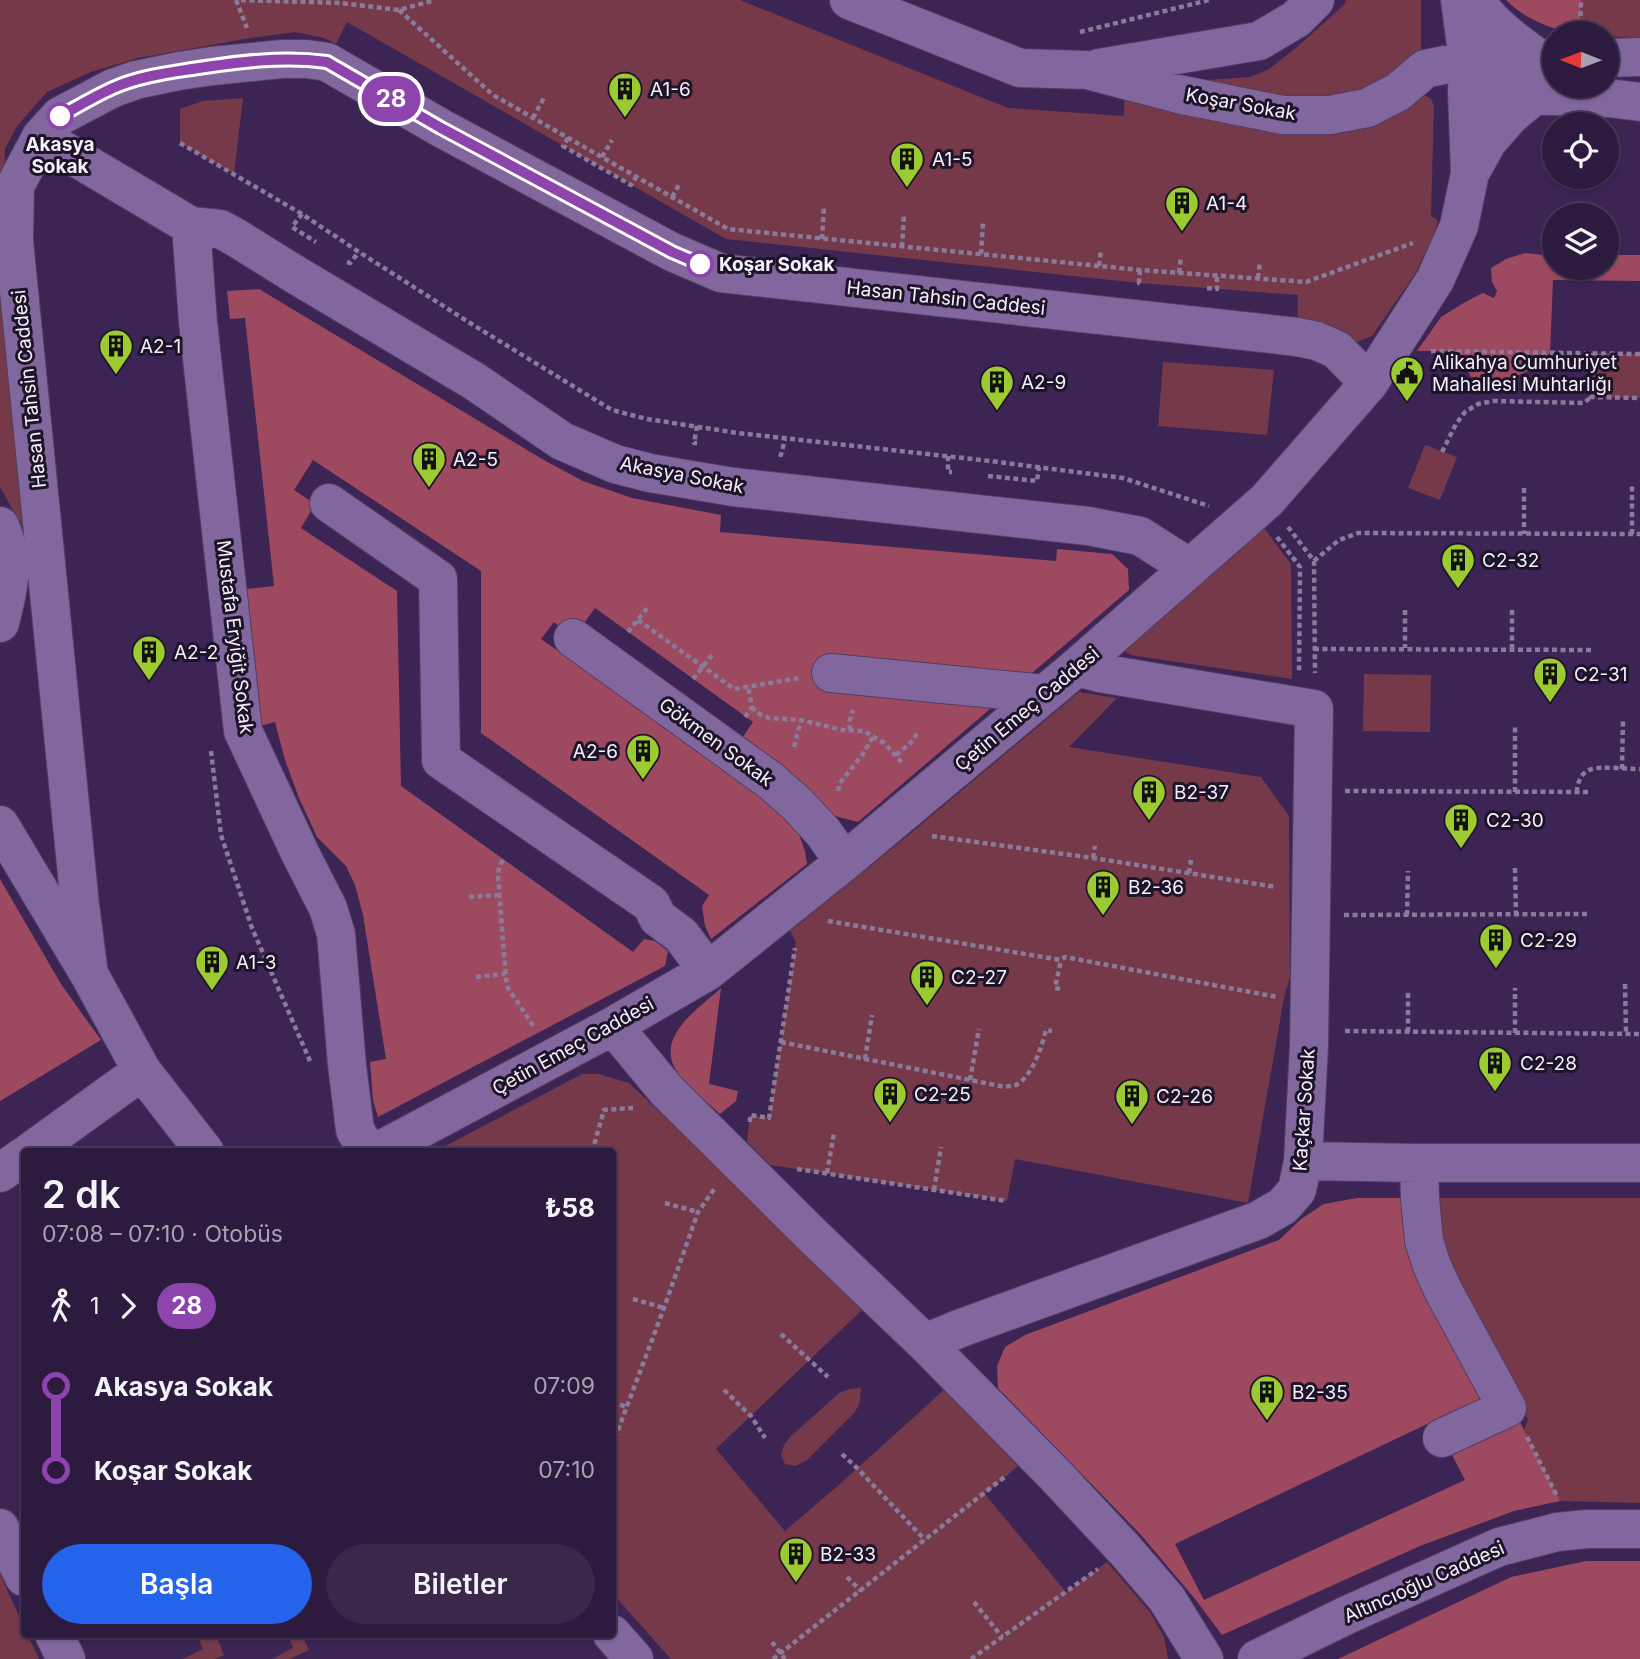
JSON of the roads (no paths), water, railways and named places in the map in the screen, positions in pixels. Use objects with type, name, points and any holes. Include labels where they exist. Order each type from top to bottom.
[{"type":"street","name":"Koşar Sokak","points":[[849,0],[1020,68],[1087,70],[1259,41],[1296,19],[1315,0]]},
{"type":"street","name":"Çetin Emeç Caddesi","points":[[385,1148],[614,1026],[708,971],[844,862],[1045,694],[1267,500],[1369,383],[1434,280],[1459,226],[1470,173],[1467,76],[1460,0]]},
{"type":"street","points":[[1470,173],[1488,141],[1510,116],[1542,70],[1481,9],[1476,0]]},
{"type":"street","points":[[1619,58],[1640,57]]},
{"type":"street","name":"Hasan Tahsin Caddesi","points":[[89,974],[14,241],[15,186],[41,137],[60,116],[113,88],[179,71],[260,61],[307,59],[327,62],[441,128],[672,252],[721,273],[1297,337],[1317,341],[1337,350],[1369,383]]},
{"type":"street","name":"Koşar Sokak","points":[[1087,70],[1178,94],[1283,115],[1330,115],[1367,108],[1398,92],[1425,69],[1467,76],[1542,70]]},
{"type":"street","name":"Koşar Sokak","points":[[1614,98],[1640,102]]},
{"type":"street","name":"Akasya Sokak","points":[[41,137],[191,226],[220,229],[235,237],[474,381],[562,441],[615,464],[650,473],[733,487],[1088,526],[1140,536],[1190,568]]},
{"type":"street","name":"Mustafa Eryiğit Sokak","points":[[191,226],[198,322],[243,731],[299,853],[328,908],[336,934],[355,1130],[366,1148]]},
{"type":"street","points":[[329,503],[438,579],[441,760],[651,904],[658,918],[681,935],[708,971]]},
{"type":"street","points":[[0,527],[10,560],[8,592],[0,623]]},
{"type":"street","name":"Gökmen Sokak","points":[[573,638],[771,781],[823,832],[844,862]]},
{"type":"street","name":"Kaçkar Sokak","points":[[925,1343],[1259,1220],[1283,1206],[1297,1189],[1303,1161],[1310,1016],[1313,791],[1307,708],[1077,667]]},
{"type":"street","points":[[843,688],[1045,694]]},
{"type":"street","points":[[21,860],[36,864],[59,854],[67,844],[72,823]]},
{"type":"street","points":[[0,825],[89,974],[142,1071],[202,1148]]},
{"type":"street","points":[[614,1026],[667,1091],[925,1343],[1125,1550],[1167,1599],[1204,1659]]},
{"type":"street","points":[[36,1148],[142,1071]]},
{"type":"street","points":[[0,1173],[21,1158]]},
{"type":"street","points":[[1303,1161],[1640,1163]]},
{"type":"street","points":[[1419,1163],[1424,1241],[1432,1266],[1507,1408],[1442,1438]]},
{"type":"street","points":[[21,1512],[0,1526],[21,1571]]},
{"type":"street","name":"Altıncıoğlu Caddesi","points":[[1256,1659],[1499,1547],[1557,1532],[1587,1529],[1640,1530]]},
{"type":"street","points":[[56,1638],[66,1659]]},
{"type":"street","points":[[616,1638],[634,1659]]},
{"type":"place","name":"Akasya Sokak","points":[[60,116]]},
{"type":"place","name":"A1-6","points":[[625,119]]},
{"type":"place","name":"A1-5","points":[[907,189]]},
{"type":"place","name":"A1-4","points":[[1182,233]]},
{"type":"place","name":"Koşar Sokak","points":[[700,264]]},
{"type":"place","name":"A2-1","points":[[116,376]]},
{"type":"place","name":"Alikahya Cumhuriyet Mahallesi Muhtarlığı","points":[[1407,403]]},
{"type":"place","name":"A2-9","points":[[997,412]]},
{"type":"place","name":"A2-5","points":[[429,489]]},
{"type":"place","name":"C2-32","points":[[1458,590]]},
{"type":"place","name":"A2-2","points":[[149,682]]},
{"type":"place","name":"C2-31","points":[[1550,704]]},
{"type":"place","name":"A2-6","points":[[643,781]]},
{"type":"place","name":"B2-37","points":[[1149,822]]},
{"type":"place","name":"C2-30","points":[[1461,850]]},
{"type":"place","name":"B2-36","points":[[1103,917]]},
{"type":"place","name":"C2-29","points":[[1496,970]]},
{"type":"place","name":"A1-3","points":[[212,992]]},
{"type":"place","name":"C2-27","points":[[927,1007]]},
{"type":"place","name":"C2-28","points":[[1495,1093]]},
{"type":"place","name":"C2-25","points":[[890,1124]]},
{"type":"place","name":"C2-26","points":[[1132,1126]]},
{"type":"place","name":"B2-35","points":[[1267,1422]]},
{"type":"place","name":"B2-33","points":[[796,1584]]}]
